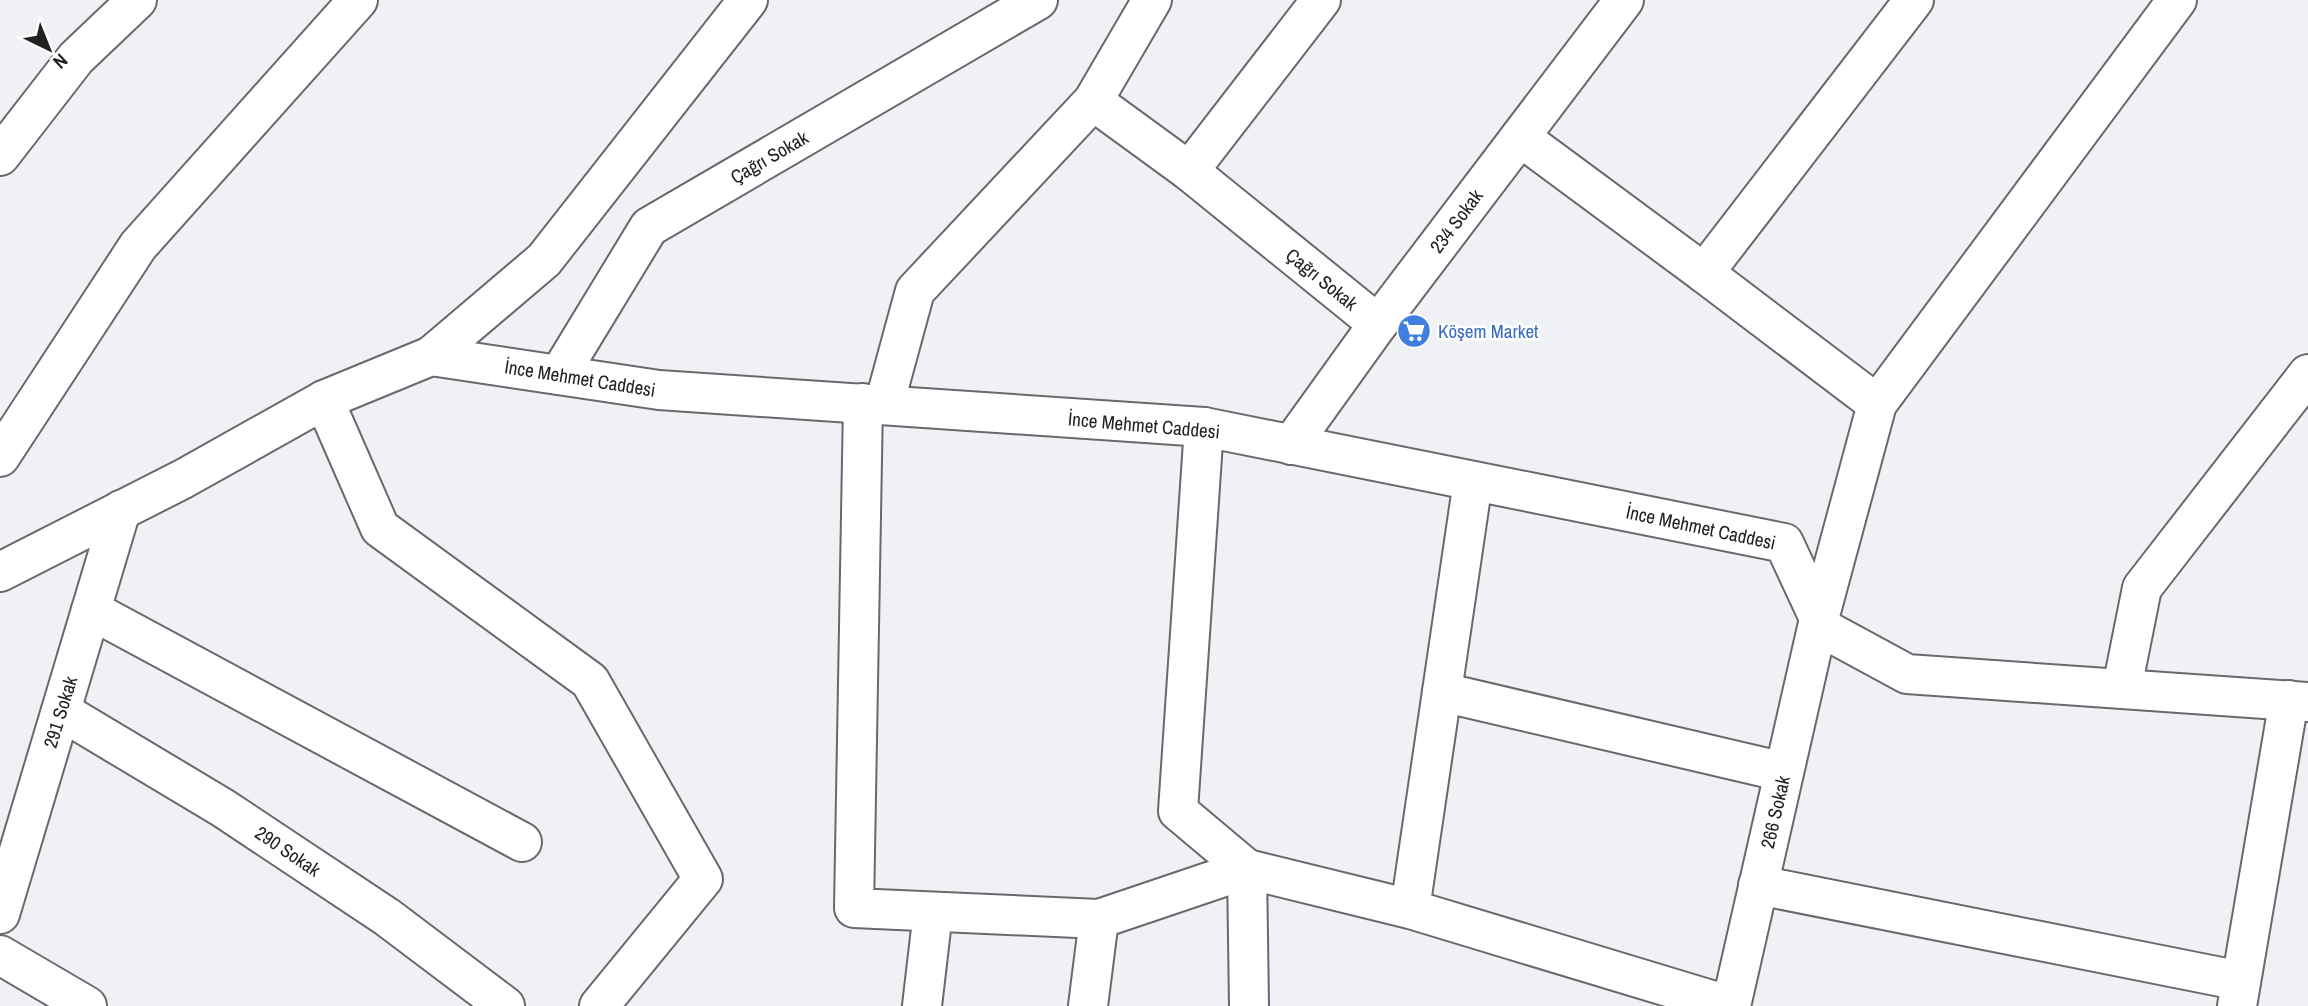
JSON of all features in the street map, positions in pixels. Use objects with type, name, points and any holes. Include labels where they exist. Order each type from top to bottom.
[{"type":"street","points":[[0,156],[76,58],[137,0]]},
{"type":"street","points":[[0,457],[138,246],[358,0]]},
{"type":"street","points":[[0,572],[324,400],[431,356],[544,260],[748,0]]},
{"type":"street","name":"Çağrı Sokak","points":[[559,375],[649,227],[1038,0]]},
{"type":"street","points":[[1152,0],[1093,101],[915,291],[874,404],[854,908],[1099,919],[1247,869]]},
{"type":"street","points":[[1189,171],[1321,0]]},
{"type":"street","name":"234 Sokak","points":[[1291,445],[1378,324],[1624,0]]},
{"type":"street","points":[[1704,273],[1914,0]]},
{"type":"street","points":[[1520,137],[1877,404],[2177,0]]},
{"type":"street","name":"Çağrı Sokak","points":[[1093,101],[1189,171],[1378,324]]},
{"type":"street","name":"İnce Mehmet Caddesi","points":[[431,356],[659,390],[1204,427],[1784,543],[1824,629],[1907,674],[2299,701]]},
{"type":"street","points":[[2122,688],[2142,588],[2308,374]]},
{"type":"street","points":[[324,400],[380,528],[590,681],[702,879],[599,1006]]},
{"type":"street","name":"266 Sokak","points":[[1731,1006],[1819,619],[1877,404]]},
{"type":"street","points":[[1204,427],[1178,811],[1247,869],[1410,909],[1731,1006]]},
{"type":"street","points":[[1410,909],[1473,481]]},
{"type":"street","name":"291 Sokak","points":[[0,914],[121,510]]},
{"type":"street","points":[[91,610],[522,842]]},
{"type":"street","points":[[1442,692],[1784,772]]},
{"type":"street","points":[[1758,886],[2239,994],[2299,701]]},
{"type":"street","name":"290 Sokak","points":[[61,711],[223,807],[387,917],[505,1006]]},
{"type":"street","points":[[1247,869],[1249,1006]]},
{"type":"street","points":[[922,1006],[933,912]]},
{"type":"street","points":[[1088,1006],[1099,919]]},
{"type":"street","points":[[0,955],[87,1006]]},
{"type":"place","name":"Köşem Market","points":[[1414,331]]}]
